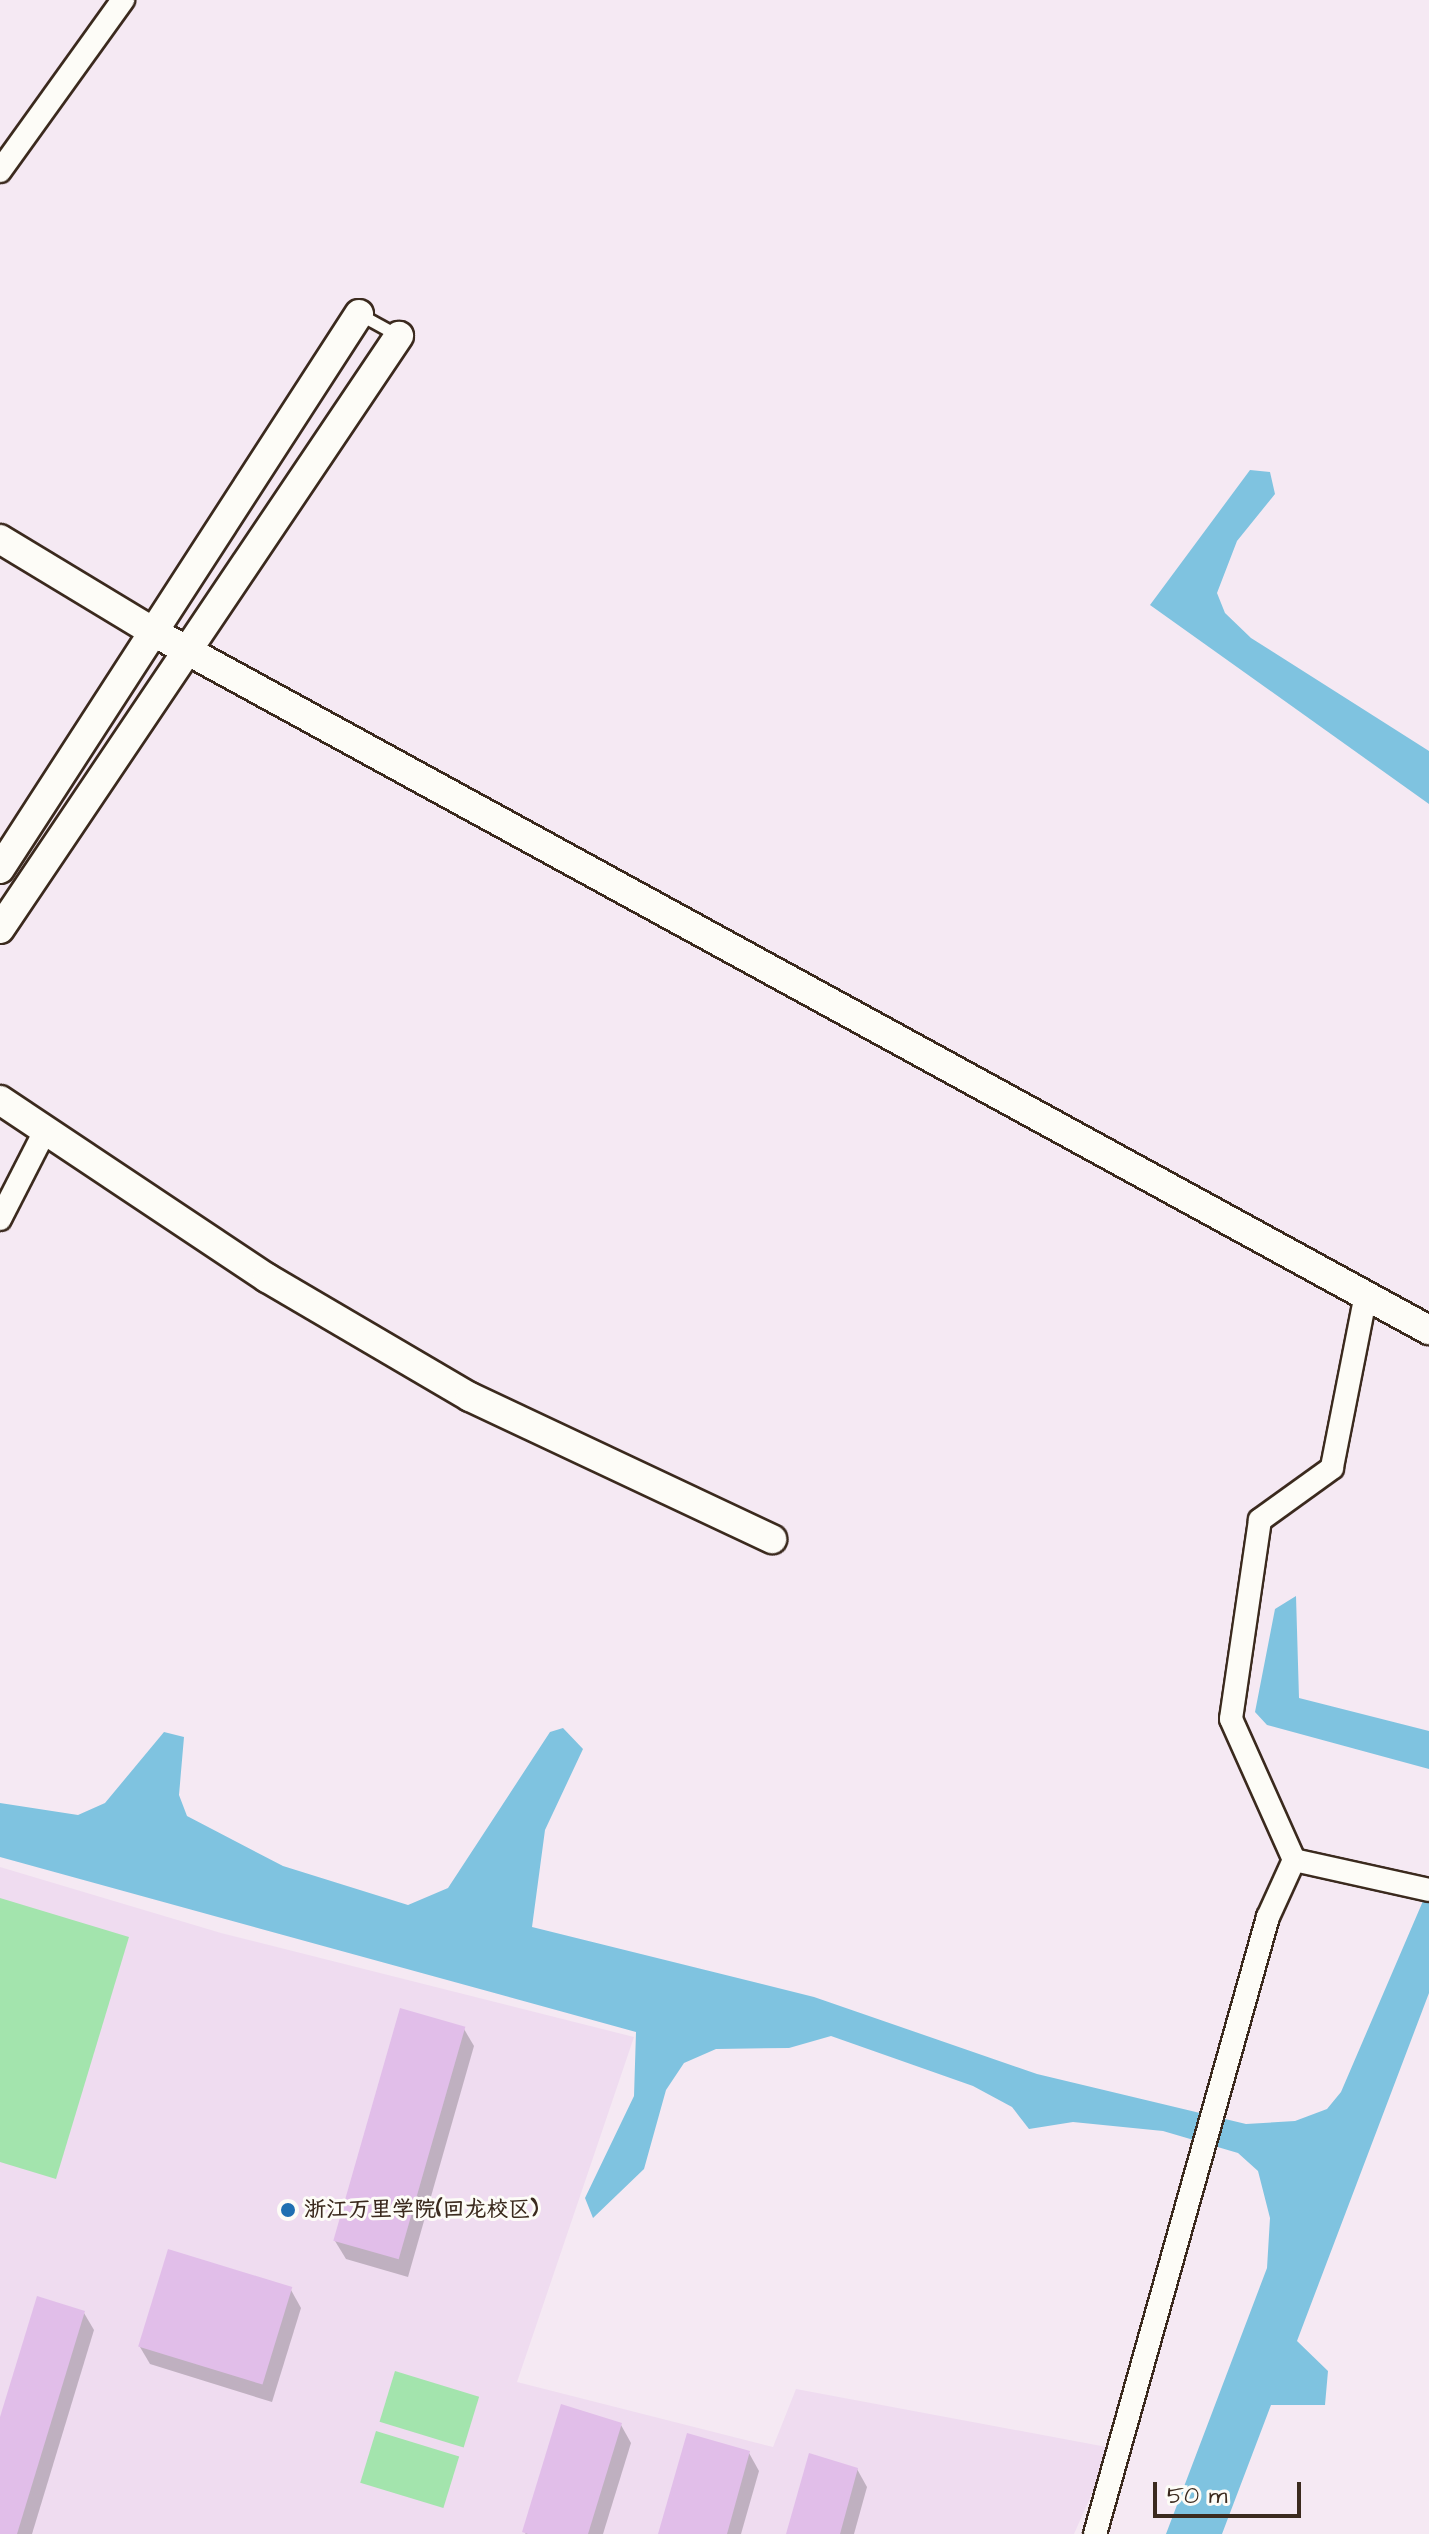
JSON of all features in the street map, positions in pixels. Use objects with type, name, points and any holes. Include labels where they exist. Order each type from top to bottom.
[{"type":"street","points":[[0,171],[123,0]]},
{"type":"street","points":[[0,869],[157,634],[359,314]]},
{"type":"street","points":[[0,929],[399,336]]},
{"type":"street","points":[[0,539],[157,634],[1429,1330]]},
{"type":"street","points":[[0,1100],[267,1278],[470,1397],[772,1539]]},
{"type":"street","points":[[0,1219],[45,1131]]},
{"type":"street","points":[[1095,2534],[1268,1917],[1294,1860],[1231,1719],[1260,1520],[1332,1468],[1366,1294]]},
{"type":"street","points":[[1294,1860],[1424,1888]]},
{"type":"lane","points":[[359,314],[399,336]]},
{"type":"shaded area","name":"浙江万里学院(回龙校区)","points":[[0,1867],[221,1933],[634,2037],[517,2382],[773,2447],[796,2389],[1112,2448],[1074,2534],[0,2534]]},
{"type":"green space","points":[[0,1898],[129,1937],[56,2179],[0,2162]]},
{"type":"green space","points":[[395,2371],[479,2397],[464,2447],[380,2422]]},
{"type":"green space","points":[[376,2431],[459,2456],[443,2508],[360,2483]]},
{"type":"water","points":[[1250,470],[1270,472],[1275,494],[1237,541],[1217,593],[1225,613],[1251,638],[1429,751],[1429,804],[1150,605]]},
{"type":"water","points":[[1296,1596],[1299,1698],[1429,1731],[1429,1769],[1267,1725],[1255,1712],[1275,1609]]},
{"type":"water","points":[[563,1728],[583,1749],[545,1830],[532,1927],[814,1997],[1037,2074],[1246,2124],[1295,2121],[1327,2109],[1341,2092],[1429,1887],[1429,1993],[1297,2341],[1328,2371],[1325,2405],[1271,2405],[1222,2534],[1166,2534],[1267,2268],[1270,2218],[1258,2171],[1238,2153],[1163,2131],[1073,2122],[1029,2129],[1012,2107],[973,2086],[831,2036],[789,2048],[716,2049],[684,2063],[666,2090],[644,2169],[593,2218],[585,2198],[634,2096],[636,2032],[0,1857],[0,1803],[78,1815],[105,1803],[164,1732],[184,1737],[179,1795],[187,1816],[283,1866],[408,1905],[448,1888],[550,1732]]},
{"type":"building","points":[[400,2008],[465,2027],[399,2259],[333,2241]]},
{"type":"building","points":[[168,2249],[292,2287],[262,2385],[138,2347]]},
{"type":"building","points":[[37,2296],[85,2311],[17,2534],[0,2534],[0,2417]]},
{"type":"building","points":[[561,2404],[622,2423],[588,2534],[528,2534],[522,2532]]},
{"type":"building","points":[[687,2433],[750,2451],[727,2534],[658,2534]]},
{"type":"building","points":[[809,2453],[858,2468],[840,2534],[786,2534]]},
{"type":"place","name":"浙江万里学院(回龙校区)","points":[[288,2210]]}]
